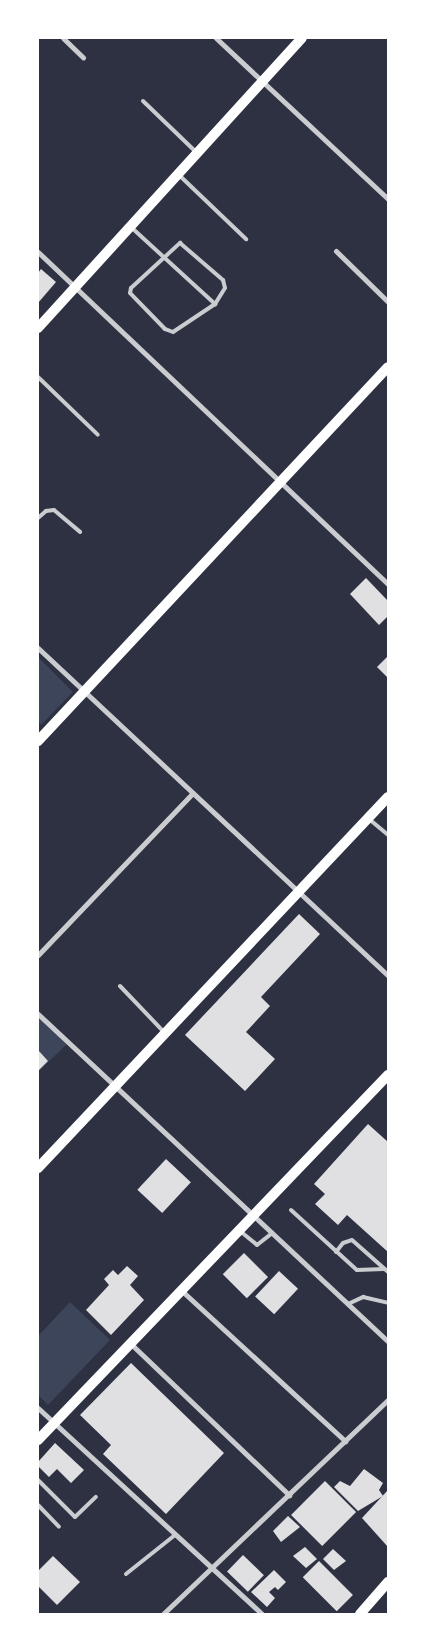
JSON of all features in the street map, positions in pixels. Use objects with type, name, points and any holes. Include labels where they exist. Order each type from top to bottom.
[{"type":"main road","points":[[38,328],[302,38]]},
{"type":"main road","points":[[38,741],[387,372]]},
{"type":"main road","points":[[38,1168],[300,893],[388,797]]},
{"type":"main road","points":[[38,1440],[388,1075]]},
{"type":"main road","points":[[360,1614],[388,1582]]},
{"type":"street","points":[[63,38],[83,57]]},
{"type":"street","points":[[216,38],[388,199]]},
{"type":"street","points":[[336,251],[388,302]]},
{"type":"street","points":[[38,252],[388,584]]},
{"type":"street","points":[[38,648],[388,976]]},
{"type":"street","points":[[38,955],[193,793]]},
{"type":"street","points":[[38,1014],[271,1234],[388,1341]]},
{"type":"street","points":[[182,1291],[345,1441]]},
{"type":"street","points":[[131,1344],[289,1495]]},
{"type":"street","points":[[163,1614],[388,1400]]},
{"type":"street","points":[[38,1408],[262,1614]]},
{"type":"lane","points":[[143,101],[197,153]]},
{"type":"lane","points":[[178,174],[246,239]]},
{"type":"lane","points":[[130,226],[215,304]]},
{"type":"lane","points":[[180,243],[216,274],[226,288],[215,304],[173,332],[165,329],[132,298],[131,288],[163,256],[180,243]]},
{"type":"lane","points":[[38,377],[98,435]]},
{"type":"lane","points":[[38,518],[46,511],[54,510],[80,532]]},
{"type":"lane","points":[[368,819],[388,835]]},
{"type":"lane","points":[[120,986],[166,1033]]},
{"type":"lane","points":[[291,1210],[357,1270],[384,1269]]},
{"type":"lane","points":[[240,1231],[257,1245],[271,1234]]},
{"type":"lane","points":[[336,1252],[343,1243],[352,1240],[388,1272]]},
{"type":"lane","points":[[348,1304],[363,1297],[388,1303]]},
{"type":"lane","points":[[38,1480],[75,1517],[96,1498]]},
{"type":"lane","points":[[38,1505],[59,1527]]},
{"type":"lane","points":[[126,1574],[175,1535]]},
{"type":"shaded area","points":[[38,657],[73,692],[41,725],[38,721]]},
{"type":"shaded area","points":[[38,1014],[68,1043],[38,1072]]},
{"type":"shaded area","points":[[70,1302],[110,1340],[48,1405],[38,1395],[38,1336]]},
{"type":"building","points":[[41,269],[56,282],[38,303],[38,273]]},
{"type":"building","points":[[366,578],[388,601],[388,616],[379,625],[350,594]]},
{"type":"building","points":[[388,656],[388,678],[377,667]]},
{"type":"building","points":[[299,914],[320,934],[261,997],[270,1006],[246,1032],[275,1059],[245,1091],[185,1035]]},
{"type":"building","points":[[38,1050],[48,1061],[38,1071]]},
{"type":"building","points":[[368,1124],[388,1142],[388,1252],[347,1215],[338,1225],[315,1204],[325,1194],[314,1184]]},
{"type":"building","points":[[166,1159],[191,1182],[162,1213],[137,1190]]},
{"type":"building","points":[[244,1253],[268,1277],[247,1298],[223,1274]]},
{"type":"building","points":[[127,1266],[138,1276],[130,1285],[144,1300],[111,1335],[86,1310],[109,1285],[104,1279],[113,1270],[118,1275]]},
{"type":"building","points":[[279,1271],[298,1289],[274,1314],[255,1297]]},
{"type":"building","points":[[131,1363],[224,1453],[166,1514],[103,1454],[111,1445],[80,1415]]},
{"type":"building","points":[[55,1443],[84,1470],[71,1483],[57,1469],[49,1477],[38,1466],[38,1462]]},
{"type":"building","points":[[364,1469],[383,1483],[379,1490],[383,1496],[358,1511],[334,1487],[340,1481],[350,1486]]},
{"type":"building","points":[[325,1481],[356,1512],[322,1546],[291,1515]]},
{"type":"building","points":[[388,1490],[388,1547],[362,1518]]},
{"type":"building","points":[[288,1516],[300,1527],[281,1542],[273,1531]]},
{"type":"building","points":[[305,1547],[317,1559],[306,1568],[293,1556]]},
{"type":"building","points":[[333,1549],[346,1561],[334,1570],[323,1559]]},
{"type":"building","points":[[243,1555],[264,1575],[248,1592],[227,1572]]},
{"type":"building","points":[[53,1556],[80,1582],[57,1605],[38,1586],[38,1571]]},
{"type":"building","points":[[319,1561],[353,1595],[337,1611],[303,1577]]},
{"type":"building","points":[[274,1570],[286,1582],[278,1590],[275,1587],[269,1592],[275,1598],[267,1607],[251,1592]]}]
